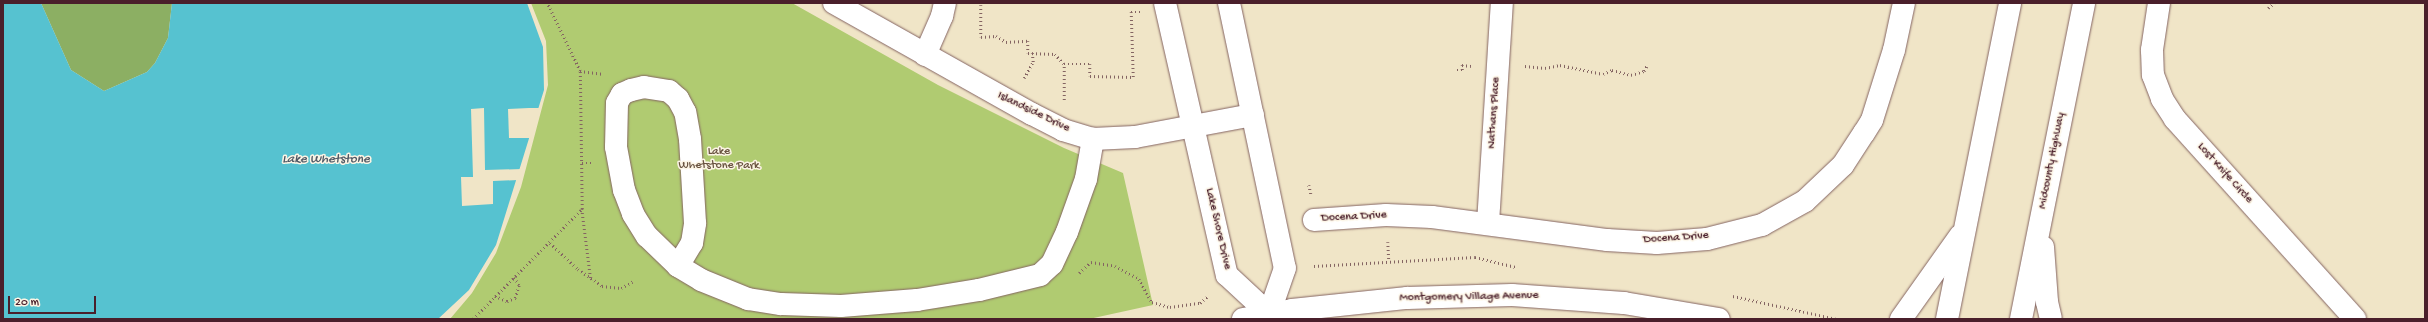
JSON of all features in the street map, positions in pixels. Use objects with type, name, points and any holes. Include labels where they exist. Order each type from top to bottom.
[{"type":"street","name":"Islandside Drive","points":[[834,3],[925,55],[1063,130],[1093,139],[1135,137],[1253,115]]},
{"type":"street","points":[[925,55],[942,16],[945,3]]},
{"type":"street","points":[[1229,3],[1284,268],[1269,316]]},
{"type":"street","name":"Nathans Place","points":[[1488,223],[1502,3]]},
{"type":"street","name":"Docena Drive","points":[[1314,220],[1386,215],[1488,223],[1607,240],[1657,243],[1708,239],[1762,225],[1805,201],[1843,165],[1868,126],[1894,50],[1904,3]]},
{"type":"street","points":[[1948,319],[2010,3]]},
{"type":"street","name":"Midcounty Highway","points":[[2021,319],[2084,3]]},
{"type":"street","name":"Lost Knife Circle","points":[[2159,3],[2152,50],[2154,75],[2162,99],[2175,120],[2355,319]]},
{"type":"street","name":"Lake Shore Drive","points":[[1166,7],[1227,275],[1269,316]]},
{"type":"street","points":[[678,266],[690,248],[695,230],[694,178],[686,117],[678,99],[668,91],[637,88],[622,94],[617,103],[615,132],[620,175],[628,202],[639,225],[657,248],[678,266],[708,283],[748,299],[820,306],[918,300],[979,290],[1036,277],[1048,270],[1059,252],[1086,179],[1093,139]]},
{"type":"street","points":[[2041,217],[2047,302],[2052,319]]},
{"type":"street","points":[[1901,319],[1965,228]]},
{"type":"street","name":"Montgomery Village Avenue","points":[[1243,319],[1407,298],[1512,295],[1624,302],[1719,319]]},
{"type":"path","points":[[547,3],[580,72],[582,209],[591,280]]},
{"type":"path","points":[[2268,8],[2274,3]]},
{"type":"path","points":[[981,5],[981,36],[996,36],[1006,42],[1028,41],[1028,53],[1055,54],[1064,64],[1063,130]]},
{"type":"path","points":[[1064,64],[1090,64],[1090,76],[1133,77],[1131,12],[1166,7]]},
{"type":"path","points":[[1542,68],[1560,65],[1603,74],[1612,70],[1639,74],[1647,65]]},
{"type":"path","points":[[472,319],[550,243],[582,209]]},
{"type":"path","points":[[550,243],[591,280],[610,289],[621,288],[632,282]]},
{"type":"path","points":[[1077,275],[1091,262],[1114,266],[1139,279],[1152,302],[1170,307],[1200,303],[1208,296]]},
{"type":"path","points":[[495,296],[507,301],[515,298],[519,286],[514,278]]},
{"type":"green space","points":[[41,3],[172,3],[168,38],[155,63],[147,72],[104,91],[71,70]]},
{"type":"green space","name":"Lake Whetstone Park","points":[[531,3],[792,3],[938,85],[1064,148],[1123,173],[1153,305],[1089,319],[450,319],[472,293],[496,253],[521,187],[548,85],[546,41]]},
{"type":"water","name":"Lake Whetstone","points":[[3,3],[41,3],[71,70],[104,91],[147,72],[155,63],[168,38],[172,3],[527,3],[543,47],[544,90],[496,245],[469,290],[438,319],[3,319]]},
{"type":"pier","points":[[484,108],[485,170],[522,169],[518,180],[493,181],[493,204],[462,206],[461,177],[473,177],[471,109]]},
{"type":"pier","points":[[541,108],[532,138],[509,138],[508,109]]}]
